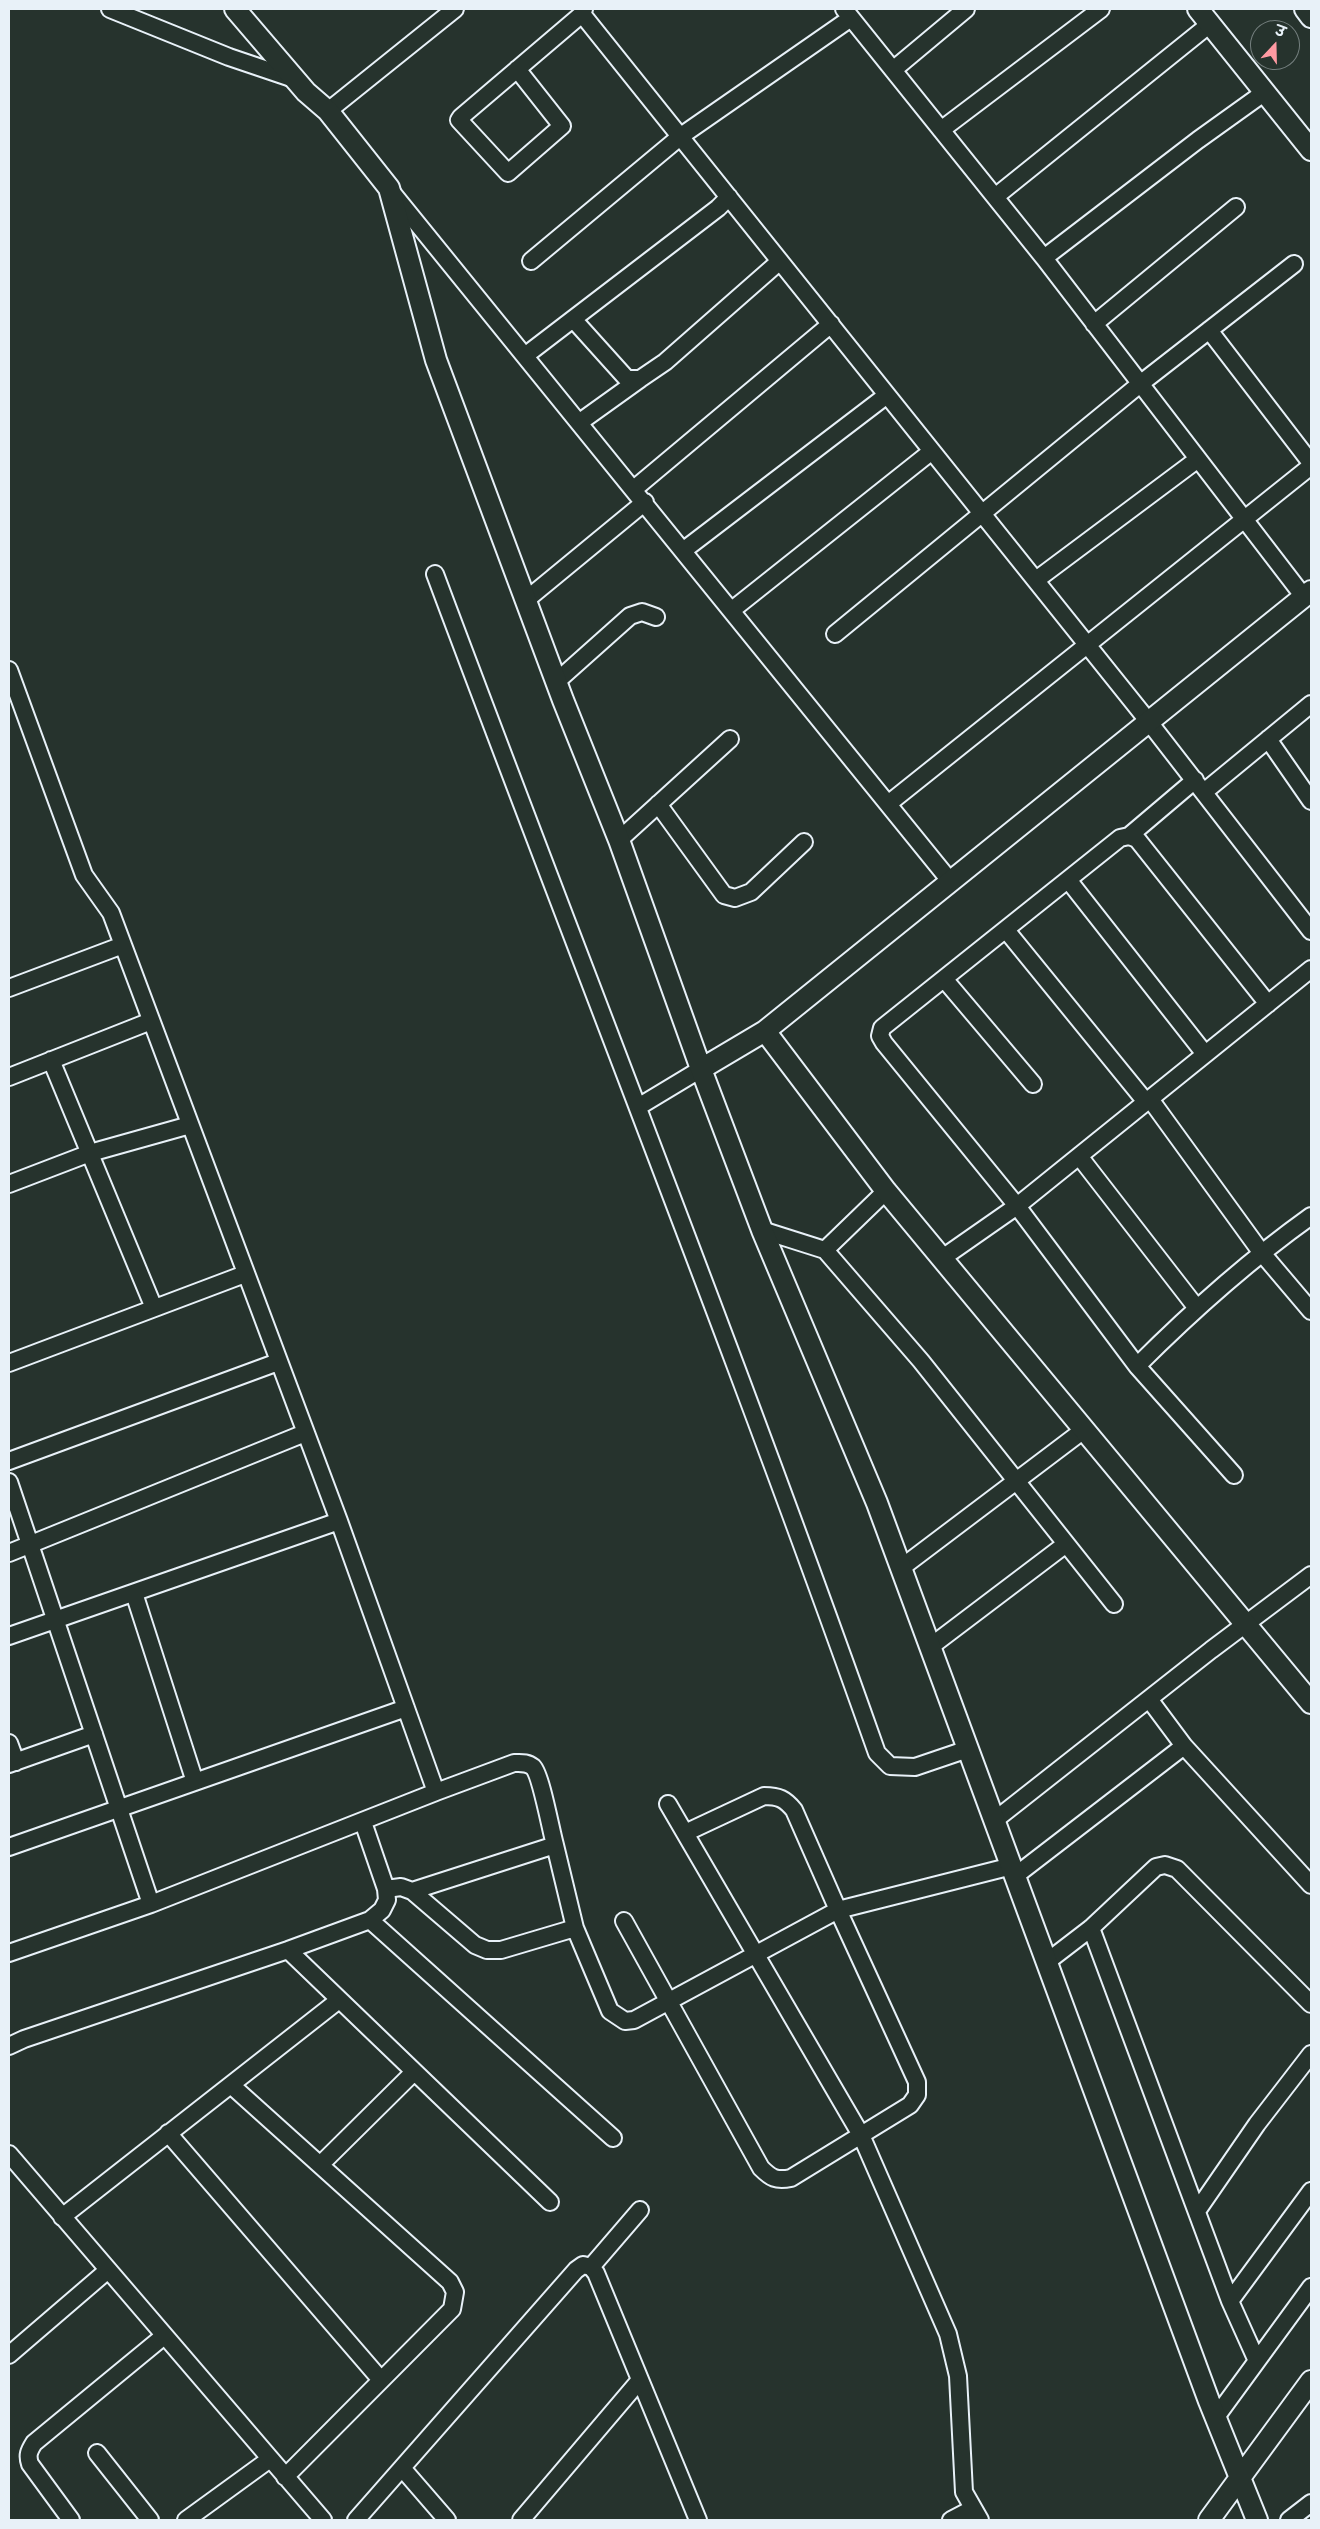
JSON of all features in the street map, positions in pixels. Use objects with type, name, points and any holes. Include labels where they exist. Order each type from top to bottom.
[{"type":"street","points":[[110,9],[230,57],[294,79]]},
{"type":"street","points":[[235,9],[294,79],[328,112],[951,882]]},
{"type":"street","points":[[328,112],[455,9]]},
{"type":"street","points":[[893,70],[966,9]]},
{"type":"street","points":[[941,130],[1101,9]]},
{"type":"street","points":[[1198,9],[1311,150]]},
{"type":"street","points":[[1305,9],[1311,16]]},
{"type":"street","points":[[517,69],[562,126],[508,173],[459,120],[517,69],[583,11],[729,197],[1149,722],[1311,931]]},
{"type":"street","points":[[531,261],[681,136],[848,14],[1044,258],[1244,519],[1308,594],[765,1031],[638,1107]]},
{"type":"street","points":[[995,197],[1210,24]]},
{"type":"street","points":[[1044,258],[1198,140],[1265,92]]},
{"type":"street","points":[[389,188],[436,360],[556,682],[620,840],[701,1069],[762,1230],[840,1410],[901,1568],[1218,2422],[1257,2520]]},
{"type":"street","points":[[526,355],[718,208],[729,197]]},
{"type":"street","points":[[1094,324],[1236,207]]},
{"type":"street","points":[[580,422],[665,362],[780,261]]},
{"type":"street","points":[[835,634],[1140,384],[1294,264]]},
{"type":"street","points":[[573,319],[627,379],[640,379]]},
{"type":"street","points":[[634,489],[831,324]]},
{"type":"street","points":[[888,804],[1088,646],[1311,465],[1209,330]]},
{"type":"street","points":[[684,550],[887,395]]},
{"type":"street","points":[[732,610],[932,451]]},
{"type":"street","points":[[1036,580],[1198,459]]},
{"type":"street","points":[[526,600],[645,502]]},
{"type":"street","points":[[435,574],[546,871],[638,1107],[877,1753],[890,1766],[915,1767],[968,1749]]},
{"type":"street","points":[[556,682],[630,616],[642,612],[656,617]]},
{"type":"street","points":[[9,670],[84,874],[110,913],[151,1020],[339,1521],[436,1792]]},
{"type":"street","points":[[1234,1475],[1137,1366],[1017,1206],[880,1036],[882,1028],[945,980],[1120,838],[1129,836],[1268,739],[1311,704]]},
{"type":"street","points":[[620,840],[730,739]]},
{"type":"street","points":[[1268,739],[1311,801]]},
{"type":"street","points":[[658,804],[724,895],[735,898],[751,892],[804,842]]},
{"type":"street","points":[[1129,836],[1137,839],[1268,1004]]},
{"type":"street","points":[[1069,881],[1206,1054]]},
{"type":"street","points":[[1006,930],[1148,1100],[1261,1252],[1311,1311]]},
{"type":"street","points":[[9,988],[122,945]]},
{"type":"street","points":[[941,1259],[1017,1206],[1311,969]]},
{"type":"street","points":[[945,980],[1033,1084]]},
{"type":"street","points":[[9,1077],[151,1020]]},
{"type":"street","points":[[765,1031],[886,1191],[941,1259],[1085,1430],[1244,1625],[1311,1703]]},
{"type":"street","points":[[51,1060],[154,1308]]},
{"type":"street","points":[[9,1184],[90,1153],[190,1125]]},
{"type":"street","points":[[1079,1156],[1196,1307]]},
{"type":"street","points":[[825,1250],[886,1191]]},
{"type":"street","points":[[1137,1366],[1196,1307],[1261,1252],[1311,1216]]},
{"type":"street","points":[[762,1230],[825,1250],[921,1361],[1114,1604]]},
{"type":"street","points":[[9,1363],[245,1274]]},
{"type":"street","points":[[9,1461],[278,1362]]},
{"type":"street","points":[[901,1568],[1085,1430]]},
{"type":"street","points":[[9,1554],[305,1434]]},
{"type":"street","points":[[9,1482],[151,1904]]},
{"type":"street","points":[[9,1636],[339,1521]]},
{"type":"street","points":[[930,1647],[1066,1544]]},
{"type":"street","points":[[995,1820],[1244,1625],[1311,1575]]},
{"type":"street","points":[[134,1593],[195,1782]]},
{"type":"street","points":[[1149,1699],[1184,1746],[1311,1885]]},
{"type":"street","points":[[9,1847],[406,1708]]},
{"type":"street","points":[[9,1743],[12,1763],[94,1734]]},
{"type":"street","points":[[9,1953],[151,1904],[514,1763],[526,1763],[534,1768],[538,1779],[574,1928],[610,2011],[619,2019],[625,2021],[634,2020],[667,2000],[838,1910],[1013,1871],[1184,1746]]},
{"type":"street","points":[[624,1921],[760,2168],[770,2177],[778,2180],[791,2178],[910,2105],[917,2095],[917,2082],[794,1810],[786,1800],[775,1796],[764,1796],[685,1833]]},
{"type":"street","points":[[668,1804],[861,2135],[948,2334],[958,2376],[964,2492],[976,2514],[951,2520]]},
{"type":"street","points":[[9,2046],[24,2039],[288,1950],[370,1920],[382,1910],[386,1900],[386,1889],[363,1822]]},
{"type":"street","points":[[412,1891],[555,1845]]},
{"type":"street","points":[[1048,1961],[1091,1928],[1156,1866],[1165,1866],[1177,1869],[1311,2004]]},
{"type":"street","points":[[386,1889],[400,1888],[412,1891],[475,1945],[487,1950],[500,1950],[574,1928]]},
{"type":"street","points":[[370,1920],[613,2138]]},
{"type":"street","points":[[1091,1928],[1230,2301],[1257,2361]]},
{"type":"street","points":[[288,1950],[550,2202]]},
{"type":"street","points":[[62,2217],[339,2000]]},
{"type":"street","points":[[1197,2211],[1258,2124],[1311,2054]]},
{"type":"street","points":[[320,2165],[414,2072]]},
{"type":"street","points":[[231,2085],[450,2282],[455,2292],[452,2309],[285,2476]]},
{"type":"street","points":[[168,2133],[381,2380]]},
{"type":"street","points":[[11,2162],[62,2217],[323,2520]]},
{"type":"street","points":[[1230,2301],[1311,2191]]},
{"type":"street","points":[[591,2267],[640,2210]]},
{"type":"street","points":[[356,2520],[576,2270],[583,2265],[591,2267],[596,2273],[698,2520]]},
{"type":"street","points":[[9,2355],[108,2270]]},
{"type":"street","points":[[1218,2422],[1257,2361],[1311,2287]]},
{"type":"street","points":[[71,2520],[30,2464],[28,2457],[30,2450],[34,2443],[164,2336]]},
{"type":"street","points":[[521,2520],[640,2380]]},
{"type":"street","points":[[1209,2520],[1311,2381]]},
{"type":"street","points":[[97,2453],[150,2520]]},
{"type":"street","points":[[189,2519],[270,2459]]},
{"type":"street","points":[[402,2468],[447,2520]]},
{"type":"street","points":[[1289,2520],[1311,2503]]}]
